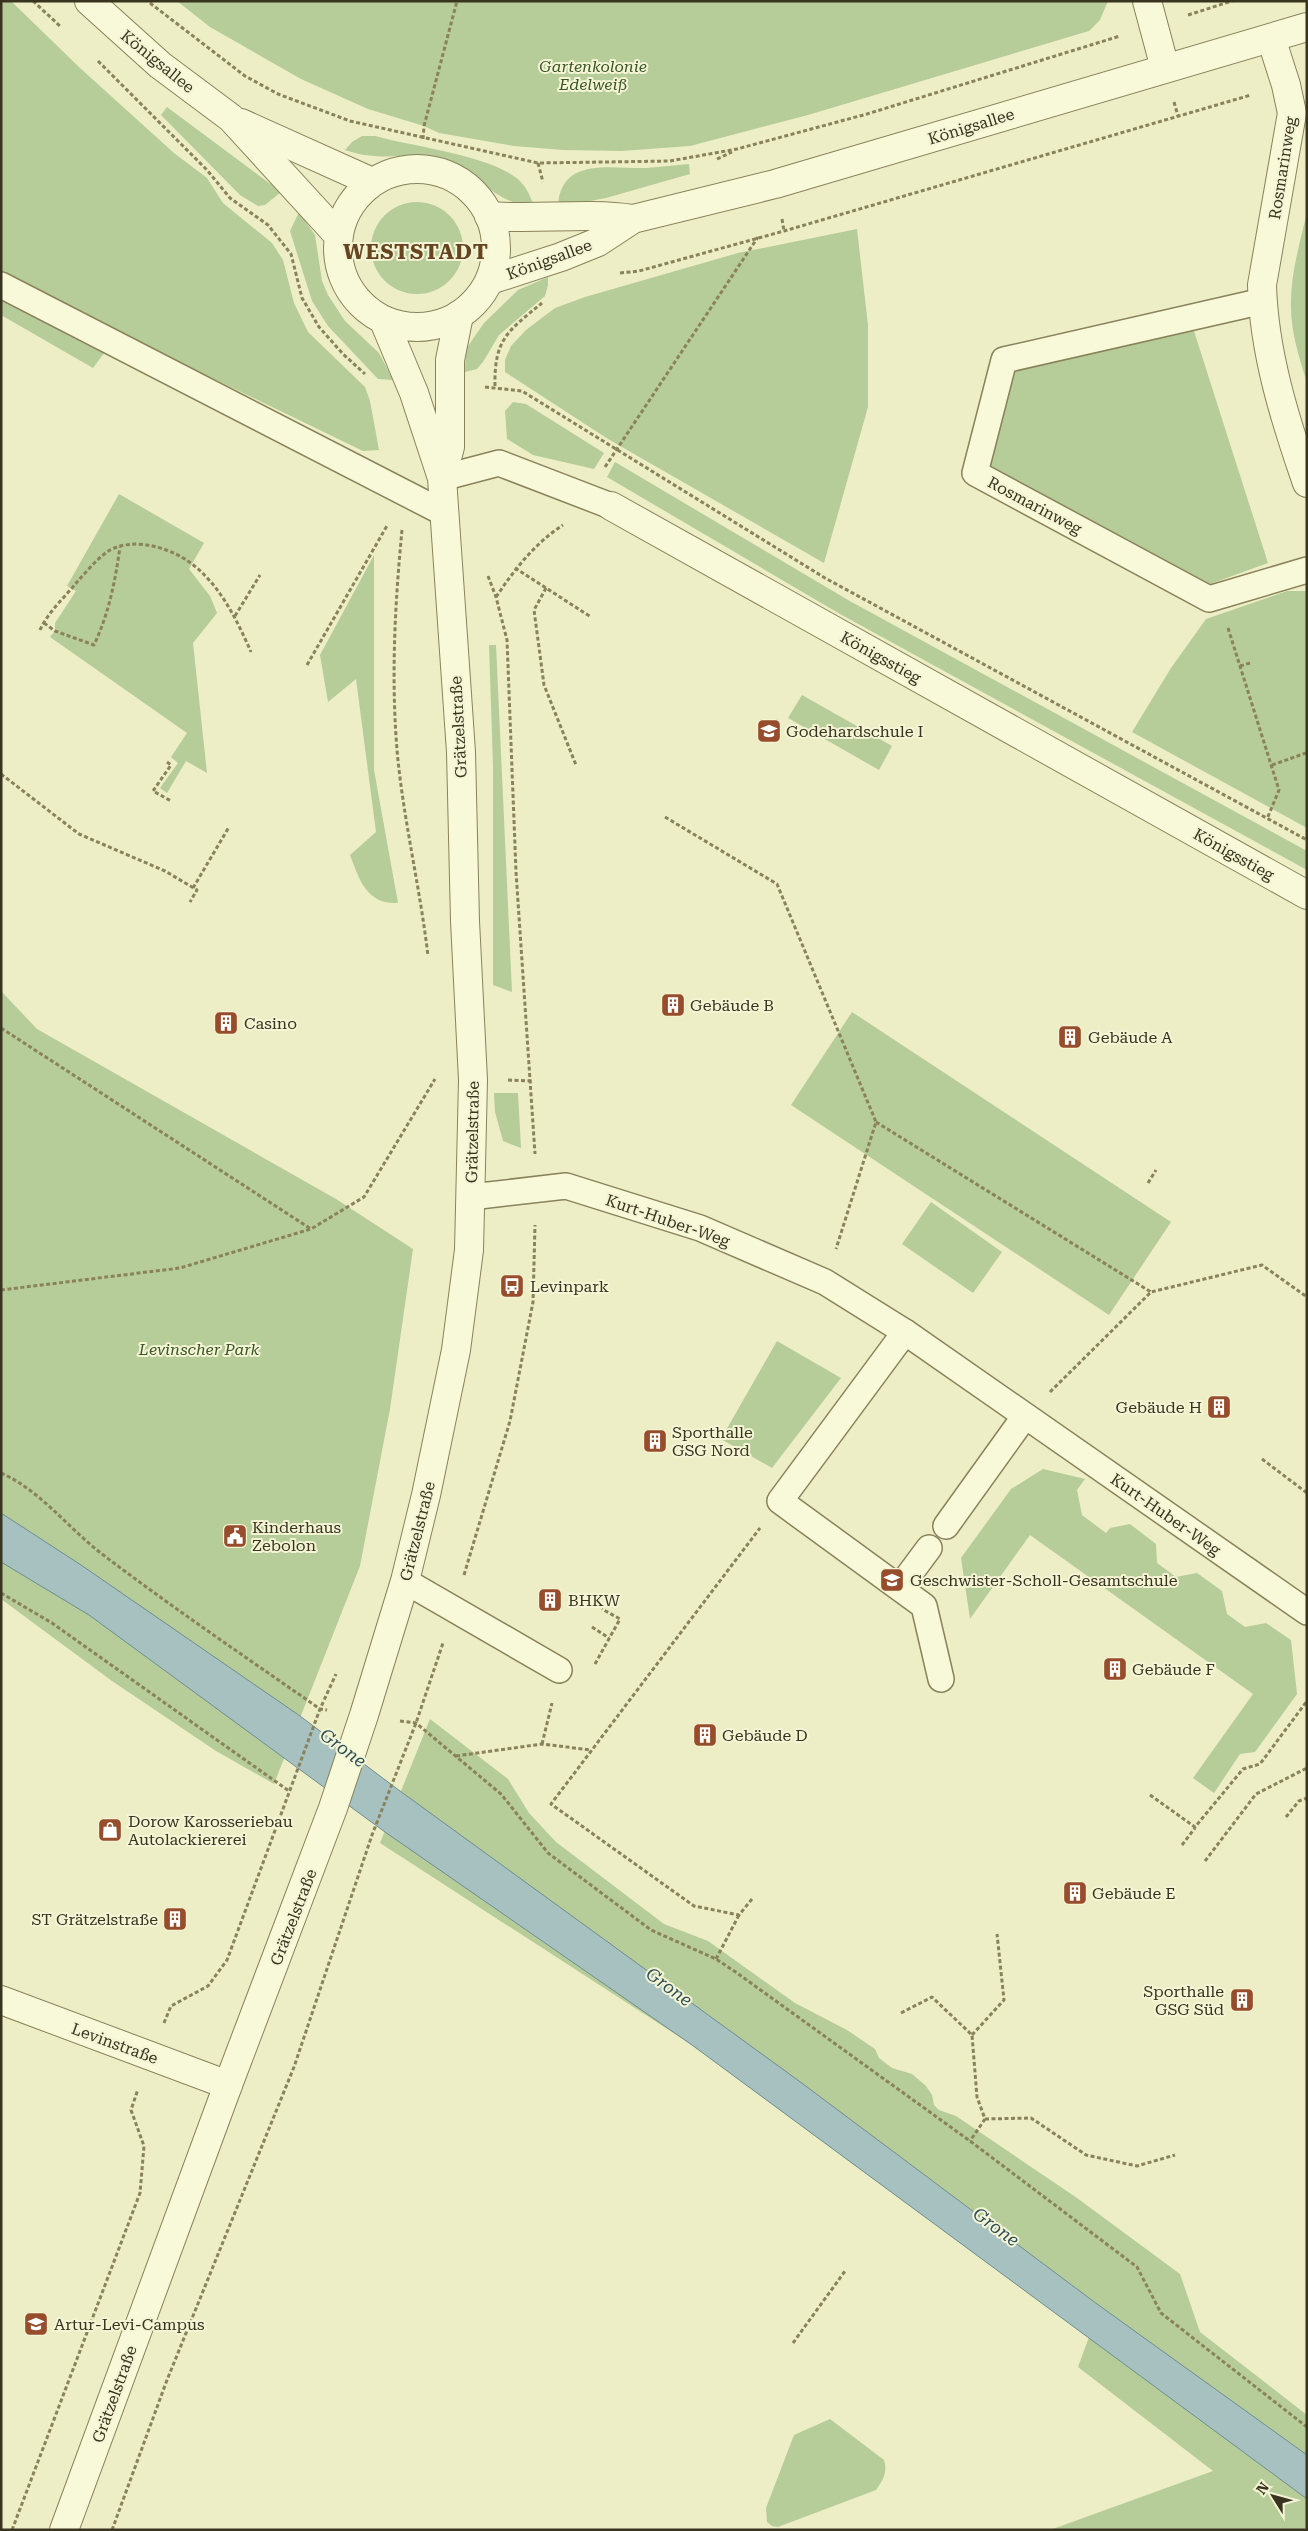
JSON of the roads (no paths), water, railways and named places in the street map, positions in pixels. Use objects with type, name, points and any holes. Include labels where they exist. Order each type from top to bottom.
[{"type":"street","name":"Königsallee","points":[[89,1],[160,65],[231,118],[338,235]]},
{"type":"street","points":[[1150,14],[1165,68]]},
{"type":"street","name":"Königsallee","points":[[490,280],[561,257],[598,242],[633,219],[775,184],[1307,26]]},
{"type":"street","name":"Rosmarinweg","points":[[1271,38],[1286,85],[1292,113],[1262,285],[1263,301],[1273,369],[1307,483]]},
{"type":"street","name":"Königsallee","points":[[231,118],[372,182]]},
{"type":"street","name":"Königsallee","points":[[400,170],[431,170],[460,181],[482,202],[489,216],[497,248],[490,280],[472,306],[446,323],[415,328],[384,321],[360,304],[343,279],[339,265],[338,235],[350,206],[372,182],[400,170]]},
{"type":"street","name":"Königsallee","points":[[489,216],[529,219],[601,214],[633,219]]},
{"type":"street","name":"Grätzelstraße","points":[[442,478],[450,447],[450,360],[459,316]]},
{"type":"street","name":"Grätzelstraße","points":[[64,2530],[228,2085],[333,1808],[362,1722],[405,1581],[426,1495],[456,1350],[469,1250],[473,1059],[465,922],[461,752],[442,478],[411,384],[384,321]]},
{"type":"street","name":"Königsstieg","points":[[611,506],[1307,895]]},
{"type":"street","name":"Levinstraße","points":[[1,2000],[228,2085]]},
{"type":"lane","points":[[1,285],[444,513]]},
{"type":"lane","name":"Rosmarinweg","points":[[1263,301],[1004,360],[975,473],[1209,599],[1307,570]]},
{"type":"lane","name":"Königsstieg","points":[[442,478],[498,463],[611,506]]},
{"type":"lane","name":"Kurt-Huber-Weg","points":[[471,1197],[566,1186],[700,1228],[825,1282],[905,1332],[1307,1612]]},
{"type":"lane","points":[[905,1332],[780,1501],[924,1606],[941,1679]]},
{"type":"lane","points":[[946,1526],[1025,1416]]},
{"type":"lane","points":[[900,1588],[929,1548]]},
{"type":"lane","points":[[405,1581],[559,1670]]},
{"type":"water","name":"Grone","points":[[1,1513],[81,1565],[300,1716],[799,2081],[1097,2304],[1307,2455],[1307,2499],[692,2045],[385,1832],[89,1615],[1,1562]]},
{"type":"place","name":"Godehardschule I","points":[[769,731]]},
{"type":"place","name":"Gebäude B","points":[[673,1005]]},
{"type":"place","name":"Casino","points":[[226,1023]]},
{"type":"place","name":"Gebäude A","points":[[1070,1037]]},
{"type":"place","name":"Levinpark","points":[[512,1286]]},
{"type":"place","name":"Gebäude H","points":[[1219,1407]]},
{"type":"place","name":"Sporthalle GSG Nord","points":[[655,1441]]},
{"type":"place","name":"Kinderhaus Zebolon","points":[[235,1536]]},
{"type":"place","name":"Geschwister-Scholl-Gesamtschule","points":[[892,1580]]},
{"type":"place","name":"BHKW","points":[[550,1600]]},
{"type":"place","name":"Gebäude F","points":[[1115,1669]]},
{"type":"place","name":"Gebäude D","points":[[705,1735]]},
{"type":"place","name":"Dorow Karosseriebau Autolackiererei","points":[[110,1830]]},
{"type":"place","name":"Gebäude E","points":[[1075,1893]]},
{"type":"place","name":"ST Grätzelstraße","points":[[175,1919]]},
{"type":"place","name":"Sporthalle GSG Süd","points":[[1242,2000]]},
{"type":"place","name":"Artur-Levi-Campus","points":[[36,2324]]},
{"type":"district","name":"WESTSTADT","points":[[416,252]]},
{"type":"park label","name":"Gartenkolonie Edelweiß","points":[[593,75]]},
{"type":"park label","name":"Levinscher Park","points":[[199,1349]]}]
